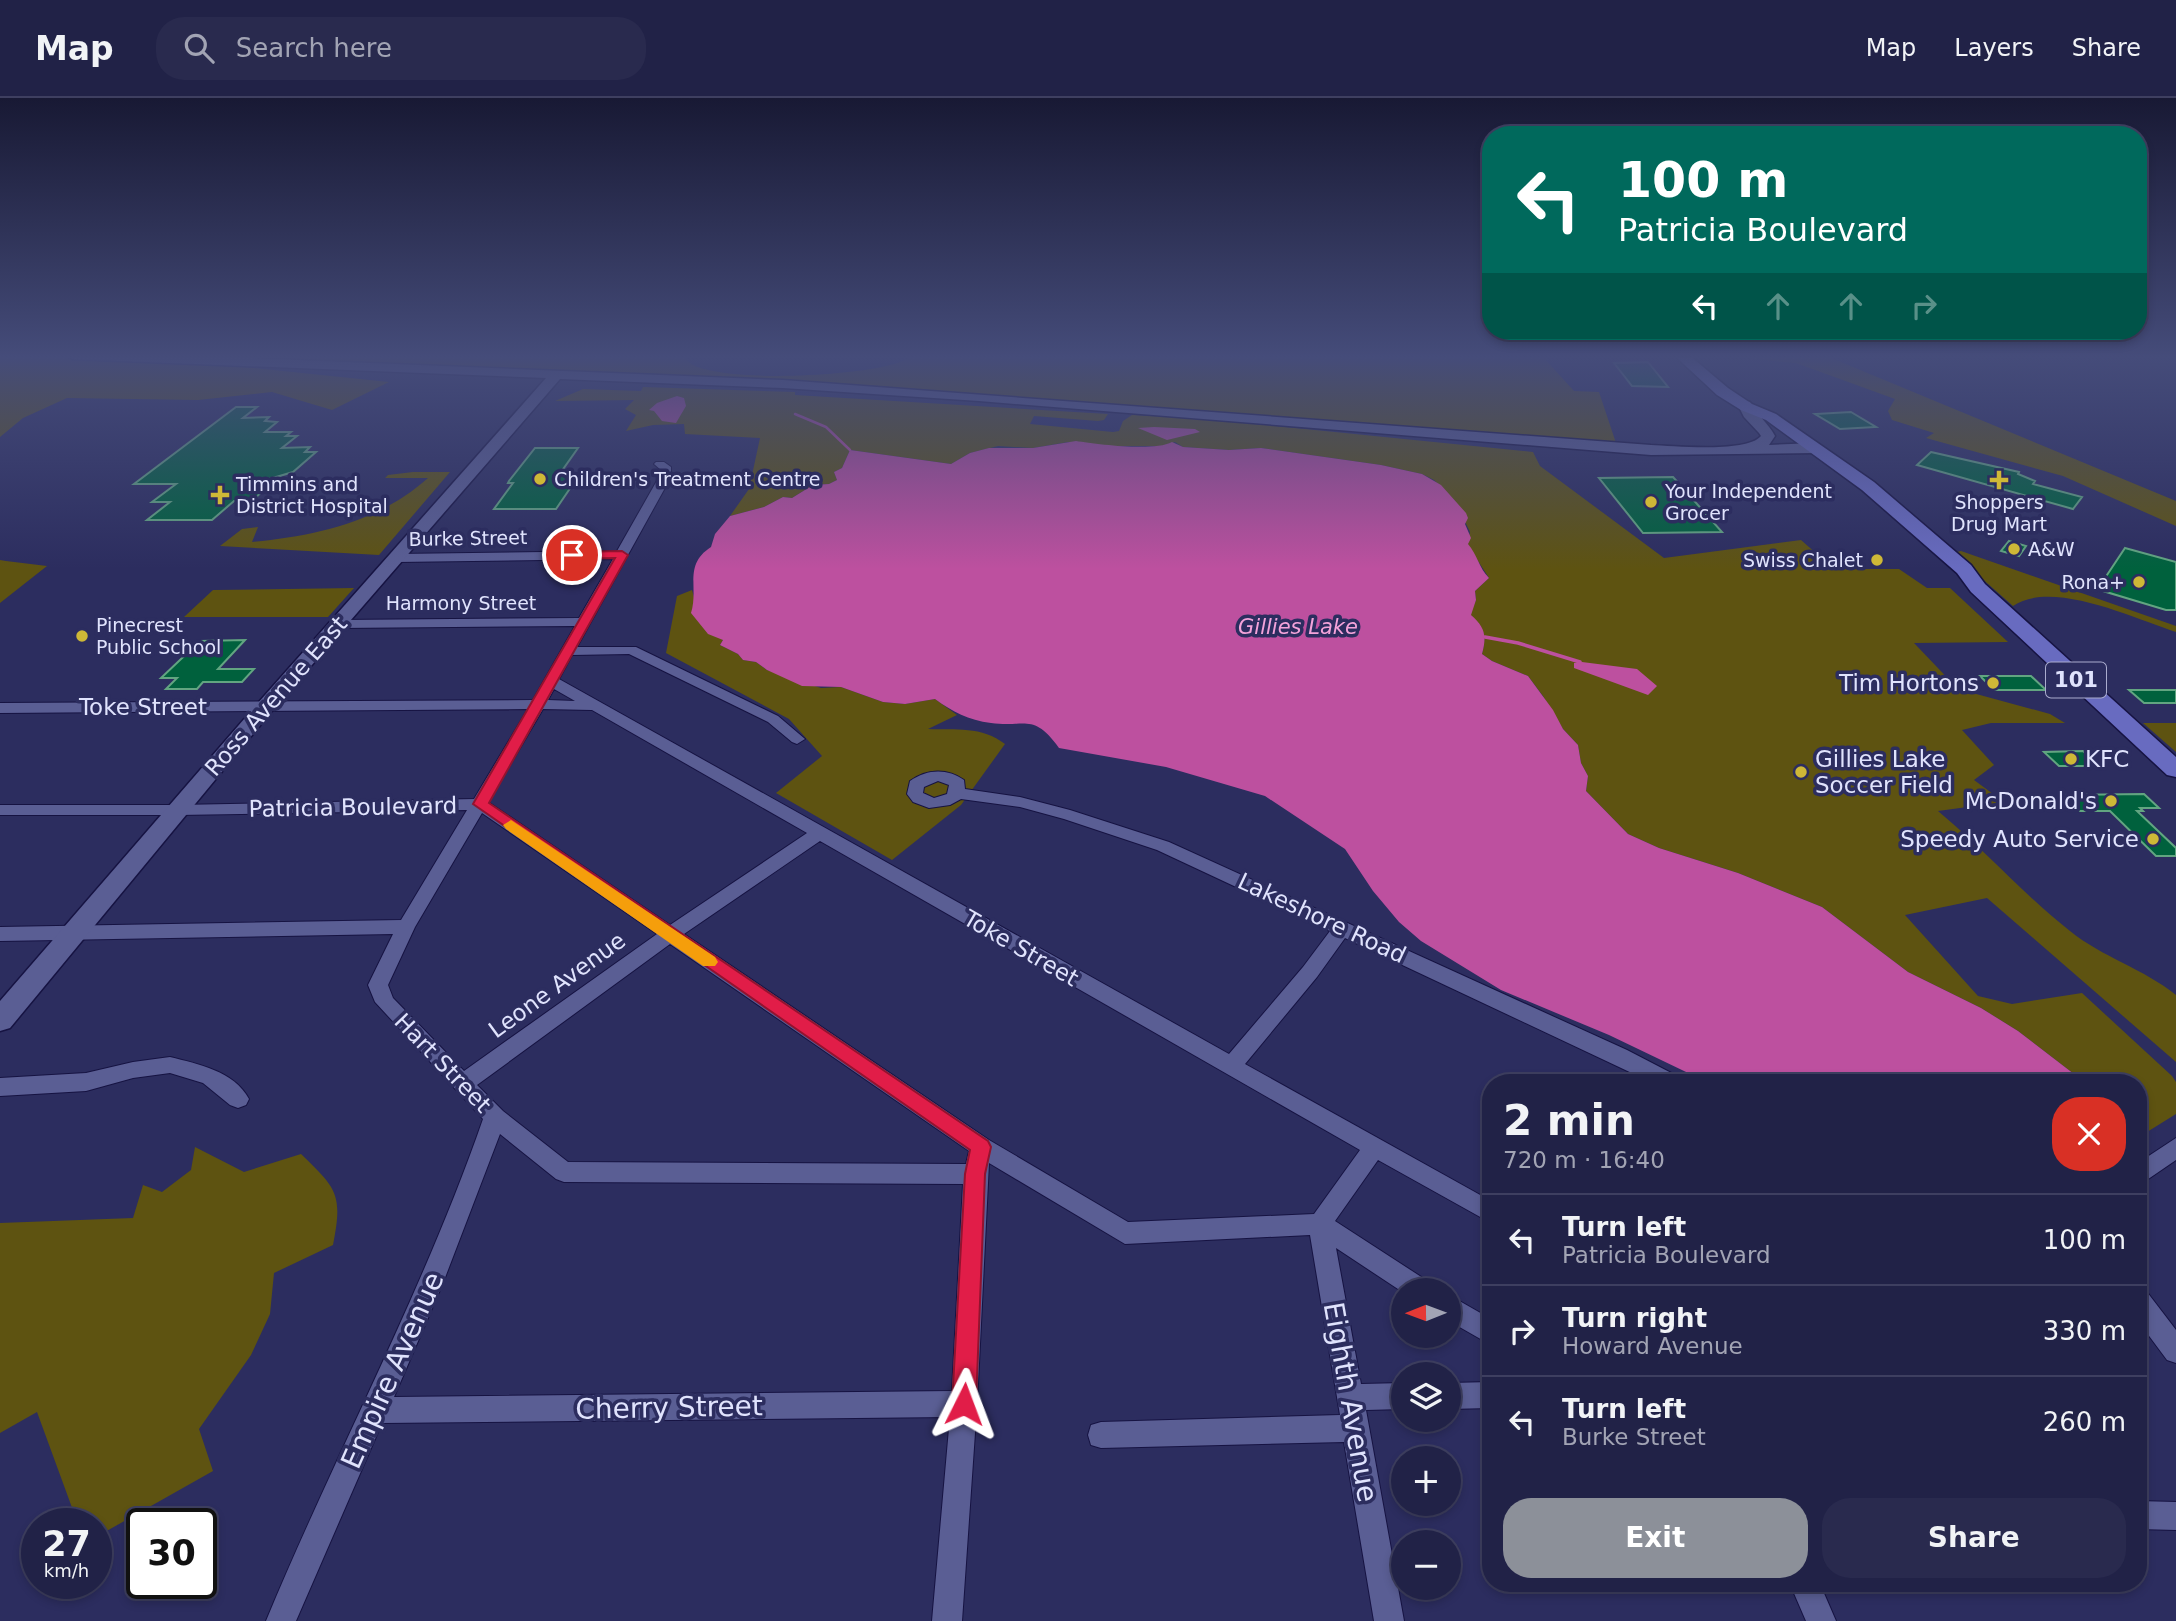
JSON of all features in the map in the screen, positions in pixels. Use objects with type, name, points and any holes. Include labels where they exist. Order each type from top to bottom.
[{"type":"main road","name":"Ross Avenue East","points":[[0,1020],[265,706],[511,426]]},
{"type":"main road","points":[[1348,426],[1651,450],[1809,448]]},
{"type":"main road","points":[[1737,451],[1762,444],[1768,436],[1761,426]]},
{"type":"main road","name":"101","points":[[1770,426],[1809,448],[1945,569],[1978,589],[2176,770]]},
{"type":"street","points":[[0,934],[407,927],[538,704],[666,477],[667,469],[660,464]]},
{"type":"street","name":"Burke Street","points":[[397,558],[622,555]]},
{"type":"street","name":"Harmony Street","points":[[339,624],[582,622]]},
{"type":"street","points":[[566,651],[631,650],[772,719],[797,739]]},
{"type":"street","name":"Toke Street","points":[[551,681],[1482,1208]]},
{"type":"street","name":"Toke Street","points":[[0,708],[538,704],[599,706]]},
{"type":"street","name":"Lakeshore Road","points":[[957,793],[1020,802],[1118,829],[1163,846],[1655,1074]]},
{"type":"street","name":"Patricia Boulevard","points":[[0,810],[178,810],[480,804],[981,1147],[1125,1233],[1320,1224]]},
{"type":"street","name":"Leone Avenue","points":[[464,1083],[669,935],[818,834]]},
{"type":"street","name":"Hart Street","points":[[407,927],[378,985],[385,1002],[398,1019],[495,1117],[564,1172],[975,1174]]},
{"type":"street","points":[[1232,1065],[1343,928]]},
{"type":"street","points":[[0,1087],[86,1082],[133,1070],[170,1065],[210,1076],[238,1099]]},
{"type":"street","name":"Empire Avenue","points":[[281,1621],[471,1185],[495,1117]]},
{"type":"street","points":[[1375,1146],[1320,1224],[1402,1278]]},
{"type":"street","points":[[947,1621],[964,1404],[975,1174],[981,1147]]},
{"type":"street","points":[[2147,1169],[2176,1147]]},
{"type":"street","name":"Eighth Avenue","points":[[1320,1224],[1389,1621]]},
{"type":"street","points":[[2147,1312],[2176,1350]]},
{"type":"street","points":[[1461,1314],[1482,1327]]},
{"type":"street","points":[[1461,1396],[1482,1395]]},
{"type":"street","points":[[1349,1397],[1391,1396]]},
{"type":"street","name":"Cherry Street","points":[[374,1410],[964,1404]]},
{"type":"street","points":[[1101,1435],[1356,1428]]},
{"type":"street","points":[[2147,1515],[2176,1516]]},
{"type":"street","points":[[1808,1592],[1821,1621]]},
{"type":"shaded area","points":[[0,426],[13,426],[0,437]]},
{"type":"shaded area","points":[[629,426],[648,426],[626,431]]},
{"type":"shaded area","points":[[684,426],[1052,426],[1113,432],[1119,431],[1121,426],[1275,426],[1533,452],[1540,466],[1664,558],[1801,540],[1834,569],[1899,569],[1927,588],[1950,588],[2008,642],[1914,643],[1958,689],[2050,714],[2065,723],[1991,723],[1962,730],[1994,765],[1974,780],[2004,802],[1938,811],[2070,931],[2176,995],[2176,1062],[1987,898],[1905,915],[1978,996],[2012,1004],[2082,993],[2172,1076],[2176,1082],[2176,1114],[2147,1132],[2147,1074],[2074,1074],[2018,1031],[1981,1008],[1908,972],[1822,907],[1738,873],[1659,848],[1628,834],[1586,791],[1588,776],[1581,763],[1578,745],[1563,729],[1528,676],[1482,654],[1483,632],[1470,615],[1476,600],[1475,591],[1489,578],[1467,544],[1470,532],[1455,501],[1434,480],[1422,474],[1381,465],[1261,448],[1229,450],[1183,447],[1175,442],[1162,446],[1111,446],[1068,442],[1033,448],[998,446],[970,453],[951,464],[850,450],[842,468],[834,472],[837,480],[829,484],[813,485],[792,498],[783,497],[764,507],[730,516],[749,489],[760,438],[685,434]]},
{"type":"shaded area","points":[[1397,426],[1610,426],[1616,443]]},
{"type":"shaded area","points":[[1912,426],[1995,426],[2176,501],[2176,526],[2063,476],[1926,438],[1934,433]]},
{"type":"shaded area","points":[[450,472],[379,555],[220,546],[242,529],[258,527],[252,542],[322,531],[367,516],[389,506],[428,478],[385,478],[388,475]]},
{"type":"shaded area","points":[[1961,551],[2176,626],[2176,632],[2117,611],[2071,599],[2030,599],[2013,606],[1953,553]]},
{"type":"shaded area","points":[[0,560],[6,561],[47,566],[0,603]]},
{"type":"shaded area","points":[[354,588],[328,617],[184,617],[213,590]]},
{"type":"shaded area","points":[[692,590],[695,601],[723,640],[720,645],[738,654],[743,660],[756,662],[767,670],[821,688],[841,687],[883,702],[905,704],[935,699],[957,715],[928,729],[978,732],[1005,744],[961,805],[892,860],[776,793],[822,756],[789,719],[666,653],[677,596]]},
{"type":"shaded area","points":[[2143,723],[2176,723],[2176,752]]},
{"type":"shaded area","points":[[195,1147],[244,1172],[301,1154],[323,1176],[334,1194],[337,1214],[333,1245],[274,1273],[270,1314],[251,1355],[199,1429],[213,1471],[147,1508],[126,1508],[126,1520],[112,1528],[112,1508],[72,1508],[37,1412],[0,1433],[0,1223],[133,1218],[143,1185],[162,1192],[191,1170]]},
{"type":"water","points":[[1138,428],[1195,429],[1200,432],[1167,440]]},
{"type":"water","name":"Gillies Lake","points":[[1076,441],[1125,446],[1152,446],[1172,442],[1183,447],[1229,450],[1261,448],[1381,465],[1422,474],[1441,485],[1466,513],[1468,518],[1465,524],[1471,538],[1468,544],[1489,578],[1475,591],[1476,600],[1471,615],[1484,632],[1482,654],[1528,676],[1553,710],[1563,729],[1578,745],[1581,763],[1588,776],[1586,791],[1628,834],[1659,848],[1738,873],[1822,907],[1908,972],[1981,1008],[2018,1031],[2074,1074],[1690,1074],[1609,1035],[1501,990],[1421,941],[1399,922],[1373,891],[1345,849],[1265,796],[1166,767],[1059,748],[1035,726],[975,720],[955,712],[935,699],[905,704],[883,702],[841,687],[802,686],[756,662],[743,660],[738,654],[720,645],[723,640],[708,634],[691,613],[697,561],[711,547],[715,534],[730,516],[764,507],[783,497],[792,498],[813,485],[829,484],[837,480],[834,472],[842,468],[850,450],[951,464],[970,453],[989,448],[1033,448]]},
{"type":"water","points":[[1574,663],[1637,669],[1657,686],[1648,695],[1574,668]]},
{"type":"building","name":"Timmins and District Hospital","points":[[211,426],[272,426],[265,432],[291,432],[286,436],[297,436],[282,448],[310,447],[305,452],[316,452],[293,472],[266,480],[268,486],[252,501],[234,501],[212,520],[147,520],[170,502],[152,502],[176,484],[134,484]]},
{"type":"building","points":[[1835,426],[1876,427],[1840,429]]},
{"type":"building","name":"Children's Treatment Centre","points":[[535,448],[578,448],[559,475],[571,476],[566,484],[573,484],[556,509],[494,509],[513,483],[508,483],[509,481]]},
{"type":"building","name":"Shoppers Drug Mart","points":[[1931,452],[2019,472],[2018,474],[2035,481],[2033,484],[2082,497],[2073,509],[1917,465]]},
{"type":"building","name":"Your Independent Grocer","points":[[1673,477],[1722,532],[1643,533],[1599,478]]},
{"type":"building","name":"A&W","points":[[2009,541],[2026,546],[2019,556],[2001,551]]},
{"type":"building","name":"Rona+","points":[[2125,548],[2176,562],[2176,610],[2166,610],[2103,591],[2099,587]]},
{"type":"building","points":[[245,640],[218,669],[254,669],[242,682],[203,682],[197,689],[166,689],[177,678],[161,678],[200,641]]},
{"type":"building","points":[[1980,676],[2031,676],[2046,690],[1994,690]]},
{"type":"building","points":[[2129,690],[2176,690],[2176,703],[2144,703]]},
{"type":"building","name":"KFC","points":[[2083,751],[2099,766],[2059,766],[2044,752]]},
{"type":"building","points":[[2144,794],[2159,808],[2140,808],[2143,811],[2137,811],[2176,848],[2176,856],[2156,856],[2110,811],[2079,811],[2063,795]]},
{"type":"waterway","points":[[824,426],[850,450]]},
{"type":"waterway","points":[[1485,637],[1518,643],[1580,662]]},
{"type":"slow traffic","points":[[511,825],[709,962]]},
{"type":"place","name":"Children's Treatment Centre","points":[[540,479]]},
{"type":"place","name":"Shoppers Drug Mart","points":[[1999,480]]},
{"type":"place","name":"Timmins and District Hospital","points":[[220,495]]},
{"type":"place","name":"Your Independent Grocer","points":[[1651,502]]},
{"type":"place","name":"A&W","points":[[2014,549]]},
{"type":"place","name":"Swiss Chalet","points":[[1877,560]]},
{"type":"place","name":"Rona+","points":[[2139,582]]},
{"type":"place","name":"Pinecrest Public School","points":[[82,636]]},
{"type":"place","name":"Tim Hortons","points":[[1993,683]]},
{"type":"place","name":"KFC","points":[[2071,759]]},
{"type":"place","name":"Gillies Lake Soccer Field","points":[[1801,772]]},
{"type":"place","name":"McDonald's","points":[[2111,801]]},
{"type":"place","name":"Speedy Auto Service","points":[[2153,839]]},
{"type":"route","points":[[572,555],[622,555],[480,804],[981,1147],[975,1174],[964,1404]]}]
